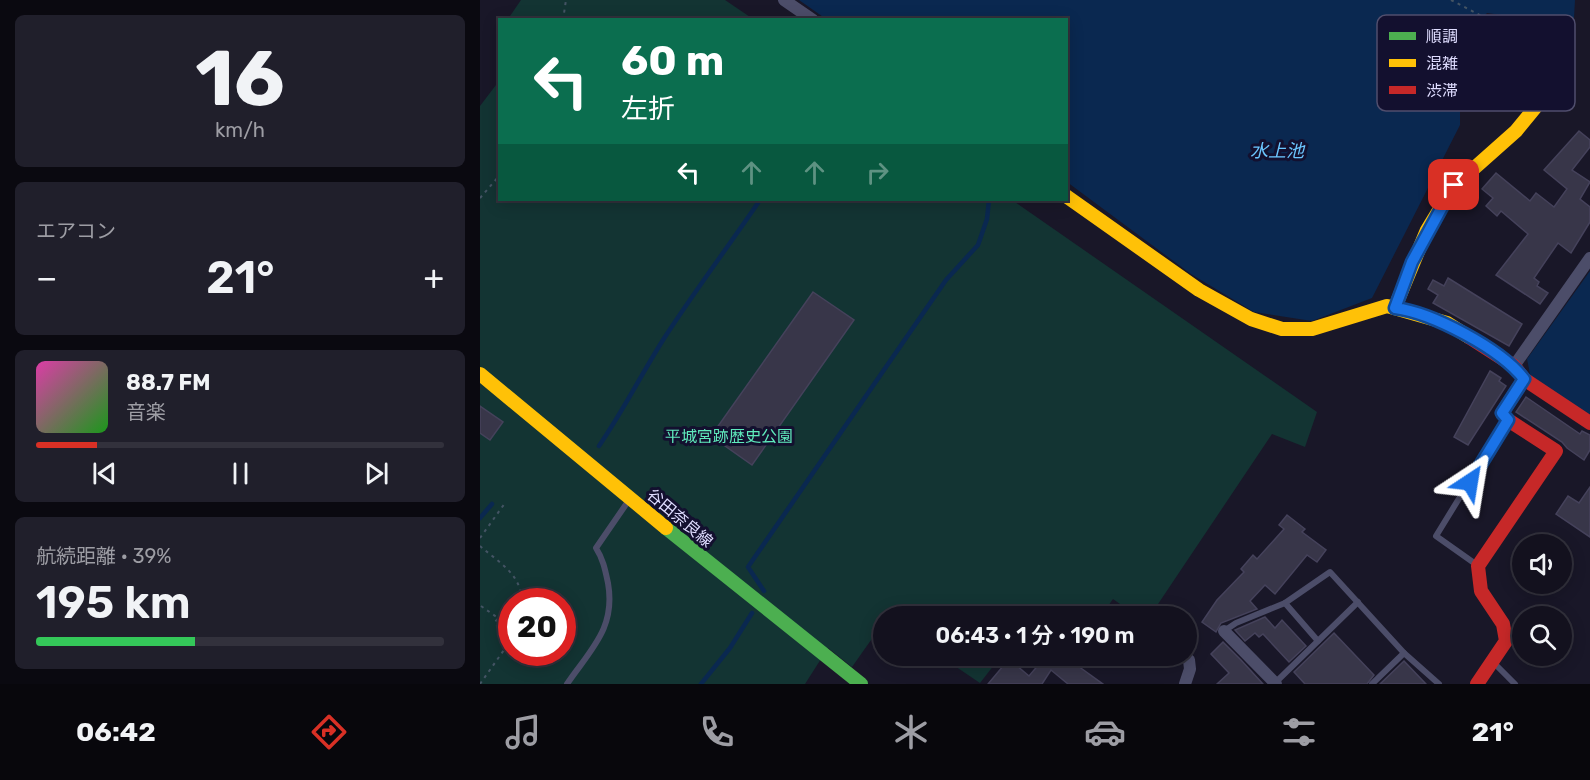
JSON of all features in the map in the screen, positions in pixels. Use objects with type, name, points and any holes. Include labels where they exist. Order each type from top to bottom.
[{"type":"street","points":[[784,0],[810,18]]},
{"type":"street","points":[[1395,308],[1412,262],[1454,185],[1495,151],[1534,111]]},
{"type":"street","points":[[1068,197],[1199,290],[1251,319],[1282,329],[1312,328],[1387,306],[1395,308],[1447,324],[1514,366],[1524,379],[1590,423]]},
{"type":"street","points":[[1514,366],[1590,258]]},
{"type":"street","name":"谷田奈良線","points":[[480,374],[861,684]]},
{"type":"street","points":[[1477,684],[1506,642],[1506,627],[1481,597],[1476,579],[1478,566],[1556,450],[1508,420],[1502,413],[1524,379]]},
{"type":"street","points":[[1224,631],[1276,683]]},
{"type":"street","points":[[1185,684],[1190,666]]},
{"type":"lane","points":[[1478,566],[1436,536],[1508,420]]},
{"type":"lane","points":[[567,684],[607,626],[611,602],[603,559],[596,548],[630,498]]},
{"type":"lane","points":[[1224,631],[1236,623],[1285,603],[1330,572],[1404,652],[1439,684]]},
{"type":"lane","points":[[1276,683],[1358,602]]},
{"type":"lane","points":[[1285,603],[1318,641]]},
{"type":"lane","points":[[1372,684],[1404,652]]},
{"type":"lane","points":[[1493,662],[1515,684]]},
{"type":"path","points":[[563,18],[567,0]]},
{"type":"path","points":[[1451,0],[1480,15]]},
{"type":"path","points":[[480,198],[498,177]]},
{"type":"path","points":[[480,538],[505,503]]},
{"type":"path","points":[[480,546],[514,576],[521,588]]},
{"type":"path","points":[[481,606],[498,618],[495,622],[498,628]]},
{"type":"path","points":[[480,684],[498,658]]},
{"type":"green space","points":[[521,0],[725,0],[752,18],[509,18]]},
{"type":"green space","name":"平城宮跡歴史公園","points":[[498,82],[498,201],[1013,201],[1317,412],[1305,447],[1272,434],[1157,606],[1123,606],[1113,599],[1108,606],[873,606],[873,637],[852,667],[828,648],[805,684],[480,684],[480,106]]},
{"type":"green space","points":[[955,666],[993,666],[980,683]]},
{"type":"water","name":"水上池","points":[[799,0],[1575,0],[1574,15],[1487,13],[1485,15],[1377,15],[1377,111],[1460,111],[1460,125],[1372,298],[1312,321],[1254,312],[1191,274],[1068,183],[1068,18],[825,18]]},
{"type":"water","points":[[1590,271],[1590,418],[1531,379],[1527,359]]},
{"type":"building","points":[[1579,131],[1590,140],[1590,147],[1572,170],[1590,182],[1580,199],[1590,207],[1590,222],[1571,253],[1558,243],[1534,278],[1539,282],[1537,286],[1548,293],[1540,304],[1496,275],[1528,234],[1501,211],[1497,216],[1486,206],[1493,198],[1482,189],[1496,173],[1530,201],[1536,193],[1554,207],[1567,189],[1544,170]]},
{"type":"building","points":[[1448,278],[1522,324],[1509,346],[1433,303],[1438,295],[1428,289],[1433,280],[1444,286]]},
{"type":"building","points":[[813,292],[854,320],[752,465],[711,436]]},
{"type":"building","points":[[1490,371],[1501,378],[1499,381],[1506,386],[1468,445],[1454,437]]},
{"type":"building","points":[[1526,397],[1580,434],[1582,431],[1590,435],[1590,450],[1584,460],[1562,442],[1516,412]]},
{"type":"building","points":[[480,406],[503,422],[490,440],[480,433]]},
{"type":"building","points":[[1590,487],[1590,537],[1556,514],[1568,496],[1579,503]]},
{"type":"building","points":[[1287,515],[1305,529],[1302,532],[1326,550],[1317,562],[1307,555],[1275,594],[1265,585],[1250,601],[1257,609],[1221,623],[1216,632],[1202,622],[1217,600],[1244,572],[1241,569],[1253,555],[1257,559],[1284,529],[1279,525]]},
{"type":"building","points":[[1265,617],[1275,628],[1282,620],[1306,646],[1289,662],[1263,634],[1259,637],[1255,633],[1245,641],[1235,630]]},
{"type":"building","points":[[1334,633],[1374,675],[1367,684],[1305,684],[1294,672]]},
{"type":"building","points":[[1223,642],[1263,684],[1217,684],[1229,673],[1211,654]]},
{"type":"building","points":[[1404,661],[1426,684],[1380,684]]},
{"type":"building","points":[[1003,666],[1017,666],[1029,676],[1038,666],[1078,666],[1103,684],[1068,684],[1051,670],[1042,684],[988,684]]},
{"type":"waterway","points":[[599,446],[663,340],[759,201]]},
{"type":"waterway","points":[[764,591],[748,567],[946,280],[978,245],[987,219],[989,201]]},
{"type":"waterway","points":[[480,518],[492,504]]},
{"type":"waterway","points":[[701,684],[730,648],[752,613]]},
{"type":"traffic: fast","points":[[666,528],[861,684]]},
{"type":"traffic: slow","points":[[1395,307],[1427,230],[1453,187],[1516,131],[1532,111]]},
{"type":"traffic: slow","points":[[1068,197],[1199,290],[1251,319],[1282,329],[1312,329],[1387,306],[1447,323],[1469,337]]},
{"type":"traffic: slow","points":[[480,374],[666,528]]},
{"type":"traffic: jam","points":[[1469,337],[1514,366],[1524,379],[1590,423]]},
{"type":"traffic: jam","points":[[1477,684],[1506,641],[1503,624],[1481,591],[1478,566],[1556,451],[1508,420],[1502,413],[1524,379]]},
{"type":"route","points":[[1454,185],[1412,262],[1395,308],[1447,324],[1514,366],[1524,379],[1502,413],[1508,420],[1470,482]]}]
